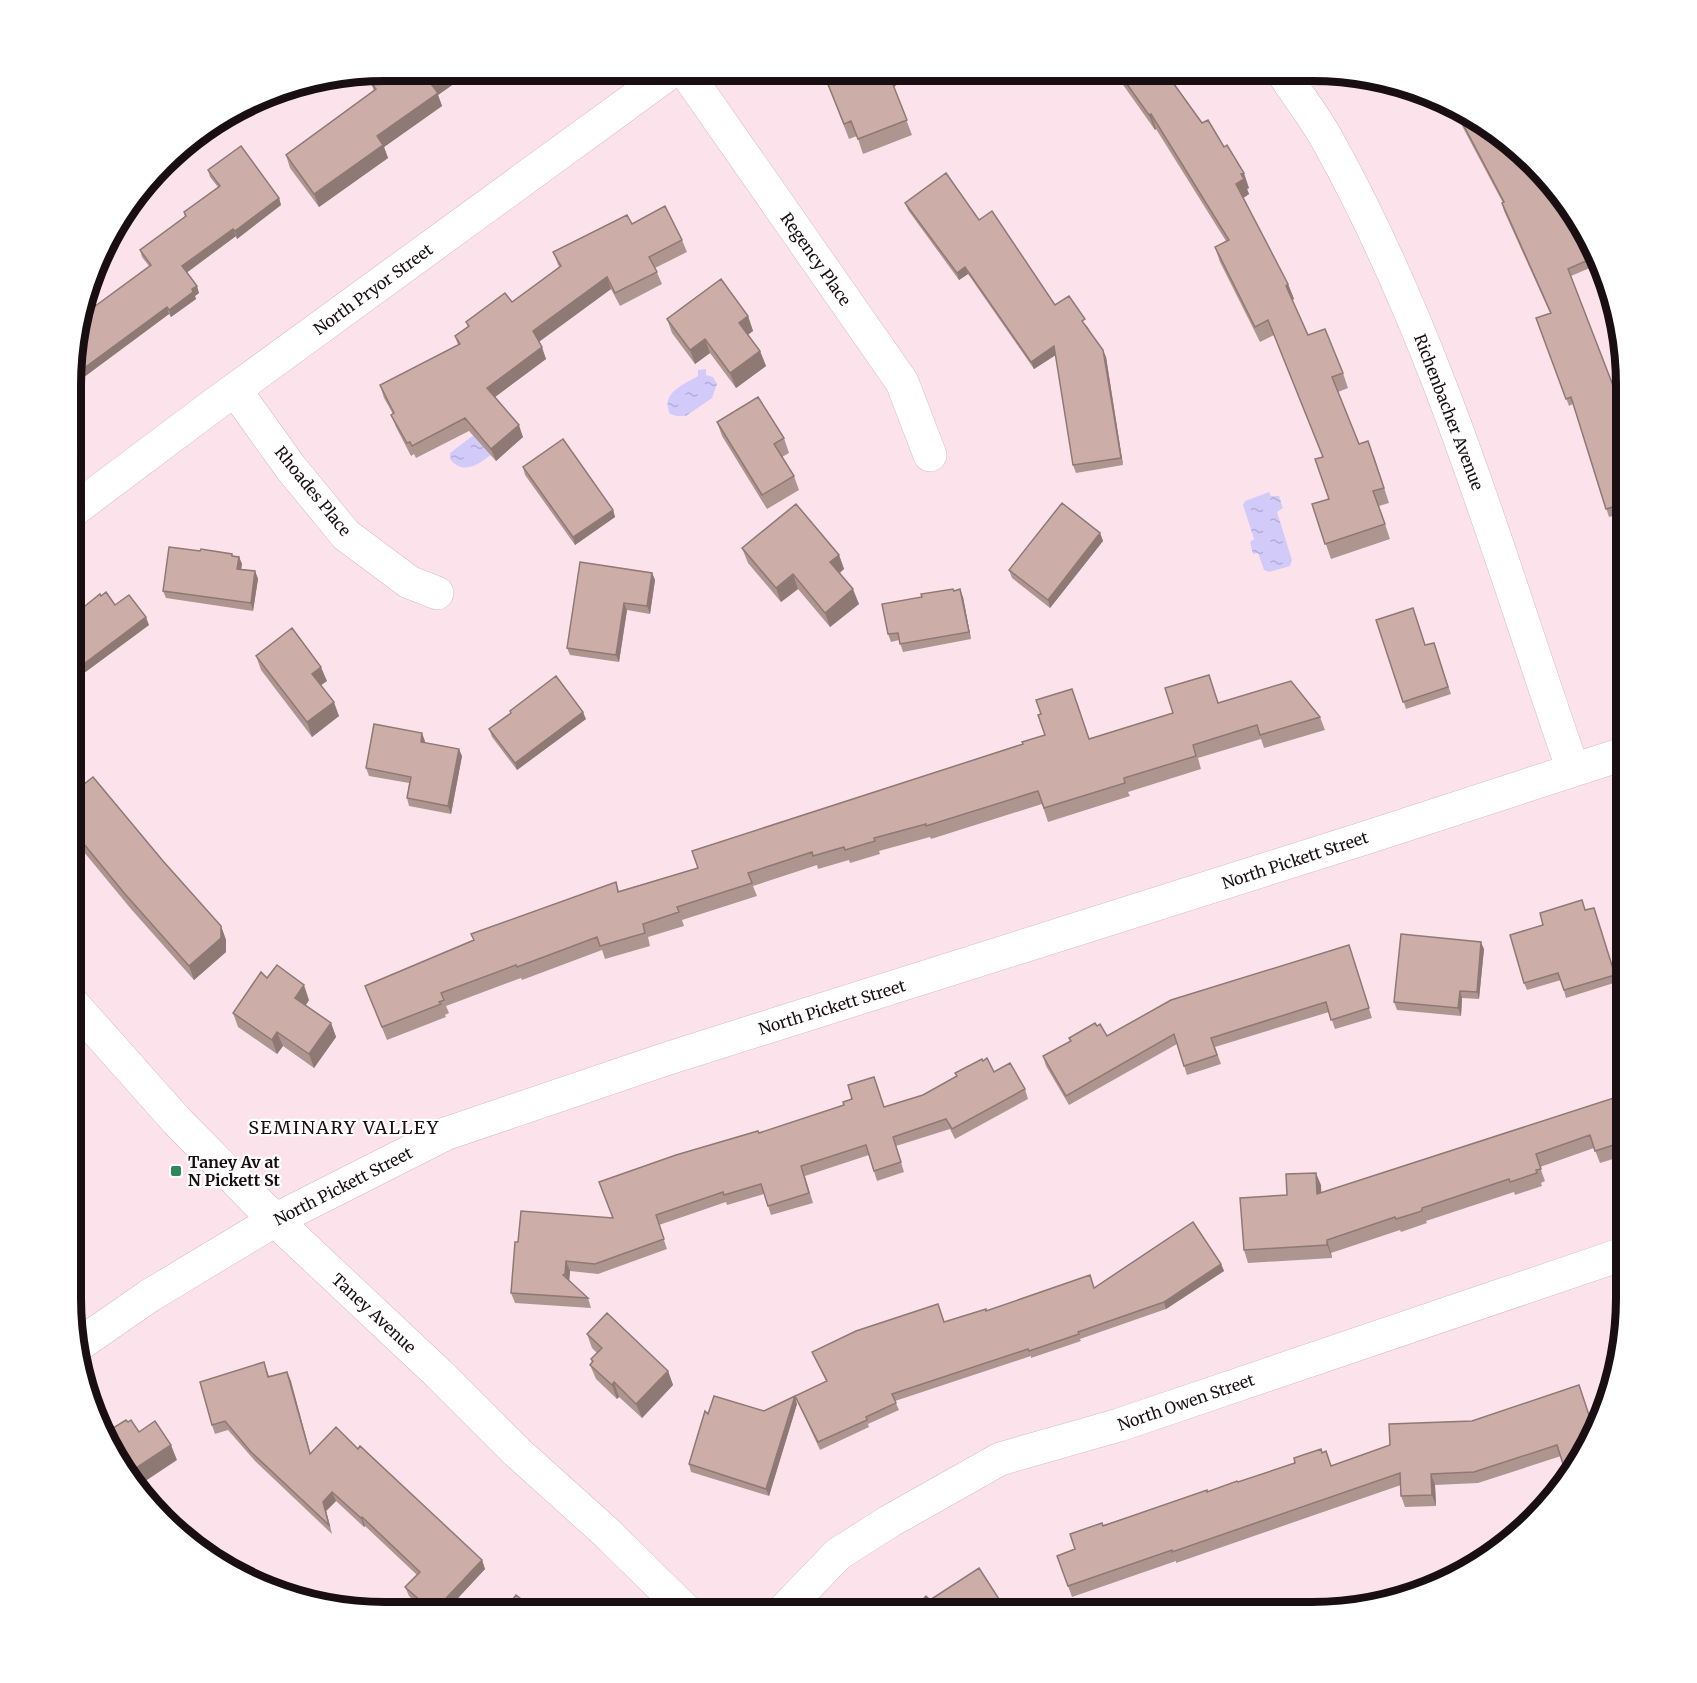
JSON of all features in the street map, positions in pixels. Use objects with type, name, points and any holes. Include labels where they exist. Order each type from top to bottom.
[{"type":"street","name":"North Pryor Street","points":[[81,505],[658,81]]},
{"type":"street","name":"Regency Place","points":[[692,81],[902,382],[930,455]]},
{"type":"street","name":"Richenbacher Avenue","points":[[1288,81],[1327,139],[1371,225],[1422,338],[1459,433],[1573,770]]},
{"type":"street","name":"Rhoades Place","points":[[235,390],[291,468],[346,535],[409,582],[437,592]]},
{"type":"street","name":"North Pickett Street","points":[[84,1341],[149,1296],[275,1220],[445,1134],[666,1059],[1616,756]]},
{"type":"street","name":"Taney Avenue","points":[[81,1013],[177,1121],[275,1220],[439,1374],[517,1452],[607,1533],[677,1602]]},
{"type":"street","name":"North Owen Street","points":[[792,1602],[838,1554],[890,1521],[1000,1459],[1119,1425],[1616,1256]]},
{"type":"water","points":[[706,369],[706,375],[713,377],[717,384],[712,398],[686,416],[670,414],[668,400],[675,390],[698,376],[698,370]]},
{"type":"water","points":[[479,431],[497,450],[474,466],[456,465],[450,459],[450,453]]},
{"type":"water","points":[[1269,492],[1271,496],[1279,496],[1283,508],[1277,512],[1292,560],[1290,566],[1269,572],[1264,570],[1258,553],[1253,554],[1250,542],[1254,539],[1243,505],[1245,501]]},
{"type":"building","points":[[435,81],[431,84],[438,93],[377,136],[383,145],[314,194],[286,155],[376,89],[371,83]]},
{"type":"building","points":[[827,81],[892,81],[907,120],[858,139],[851,121],[844,124]]},
{"type":"building","points":[[1125,81],[1172,81],[1202,123],[1208,120],[1224,147],[1227,145],[1244,173],[1241,174],[1244,179],[1236,184],[1288,284],[1286,286],[1308,335],[1325,329],[1343,373],[1332,377],[1359,444],[1368,441],[1384,488],[1373,491],[1385,524],[1325,544],[1312,504],[1329,499],[1315,459],[1323,457],[1268,320],[1255,327],[1215,247],[1229,240],[1151,114],[1149,115]]},
{"type":"building","points":[[1461,120],[1481,132],[1512,156],[1541,185],[1565,216],[1589,260],[1568,269],[1616,393],[1616,506],[1606,509],[1571,397],[1566,399],[1536,318],[1551,313],[1502,203],[1504,202]]},
{"type":"building","points":[[241,146],[279,198],[182,266],[197,286],[192,289],[193,292],[169,310],[167,307],[82,370],[90,310],[151,265],[140,250],[186,216],[184,212],[220,186],[208,170]]},
{"type":"building","points":[[946,173],[979,220],[992,211],[1055,305],[1069,296],[1085,319],[1082,321],[1103,350],[1121,458],[1073,465],[1054,346],[1031,362],[965,267],[957,273],[905,203]]},
{"type":"building","points":[[665,206],[682,240],[649,257],[657,272],[615,293],[607,277],[533,331],[542,347],[487,388],[519,425],[491,449],[465,418],[412,446],[410,442],[407,443],[391,415],[394,413],[380,385],[460,344],[455,336],[469,326],[466,322],[505,293],[512,302],[561,266],[553,252],[627,215],[632,224]]},
{"type":"building","points":[[721,279],[748,316],[739,323],[760,351],[730,373],[705,339],[690,350],[667,319]]},
{"type":"building","points":[[758,397],[784,438],[774,444],[794,476],[762,495],[717,422]]},
{"type":"building","points":[[563,439],[613,510],[573,537],[523,467]]},
{"type":"building","points":[[1062,503],[1100,533],[1048,600],[1009,570]]},
{"type":"building","points":[[796,504],[839,555],[830,562],[853,589],[825,613],[793,574],[776,588],[742,548]]},
{"type":"building","points":[[169,547],[200,551],[201,549],[239,557],[237,569],[255,571],[251,603],[163,591]]},
{"type":"building","points":[[580,562],[652,573],[647,606],[624,603],[616,655],[567,648]]},
{"type":"building","points":[[953,589],[954,591],[960,589],[969,632],[900,644],[898,633],[888,634],[882,604]]},
{"type":"building","points":[[106,592],[115,605],[129,595],[146,617],[81,666],[81,609],[100,594],[101,596]]},
{"type":"building","points":[[1413,608],[1425,645],[1434,643],[1448,687],[1403,702],[1376,620]]},
{"type":"building","points":[[292,628],[321,667],[312,674],[334,702],[307,722],[256,656]]},
{"type":"building","points":[[1209,675],[1218,703],[1291,681],[1320,717],[1260,735],[1257,725],[1193,745],[1196,756],[1124,778],[1125,783],[1044,808],[1038,791],[926,826],[926,824],[874,838],[875,841],[845,850],[844,847],[813,856],[812,852],[748,873],[752,883],[677,907],[679,912],[643,924],[645,933],[600,946],[597,937],[517,967],[516,965],[441,993],[444,1000],[439,1002],[441,1004],[382,1027],[365,986],[474,940],[471,934],[616,882],[618,892],[698,868],[692,851],[1045,735],[1036,700],[1072,689],[1089,739],[1173,713],[1165,688]]},
{"type":"building","points":[[556,676],[583,712],[515,763],[489,729]]},
{"type":"building","points":[[374,724],[422,733],[421,742],[459,749],[448,806],[407,798],[411,777],[366,768]]},
{"type":"building","points":[[93,777],[221,926],[221,938],[189,966],[81,841],[81,786]]},
{"type":"building","points":[[1582,900],[1585,910],[1594,908],[1615,975],[1564,990],[1558,973],[1524,983],[1510,935],[1543,925],[1540,913]]},
{"type":"building","points":[[1401,934],[1481,942],[1477,992],[1460,991],[1458,1008],[1394,1002]]},
{"type":"building","points":[[1349,945],[1369,1008],[1331,1020],[1326,1002],[1211,1038],[1217,1055],[1184,1066],[1174,1034],[1066,1096],[1043,1056],[1071,1041],[1069,1038],[1095,1023],[1097,1026],[1100,1024],[1107,1036],[1171,1000]]},
{"type":"building","points":[[277,965],[304,985],[295,998],[331,1023],[309,1054],[277,1032],[272,1040],[233,1013],[261,972],[267,978]]},
{"type":"building","points":[[987,1058],[994,1072],[1010,1063],[1025,1089],[952,1129],[946,1119],[893,1137],[901,1162],[874,1171],[866,1145],[801,1166],[809,1193],[768,1206],[761,1184],[724,1195],[723,1192],[656,1215],[664,1239],[595,1264],[566,1261],[563,1275],[588,1298],[511,1293],[515,1242],[518,1242],[521,1211],[613,1218],[599,1182],[676,1155],[758,1131],[759,1133],[844,1105],[843,1102],[852,1099],[848,1085],[874,1077],[884,1107],[923,1095],[957,1076],[955,1073]]},
{"type":"building","points":[[1616,1097],[1616,1144],[1595,1151],[1590,1135],[1536,1154],[1541,1169],[1536,1170],[1537,1173],[1510,1182],[1509,1179],[1422,1208],[1422,1211],[1396,1219],[1395,1217],[1327,1240],[1327,1245],[1244,1250],[1240,1198],[1287,1195],[1286,1174],[1316,1173],[1317,1194]]},
{"type":"building","points":[[1193,1222],[1221,1264],[1164,1302],[1029,1351],[1028,1349],[892,1394],[896,1403],[866,1417],[867,1420],[818,1442],[795,1396],[827,1381],[812,1352],[856,1331],[938,1304],[944,1322],[986,1309],[986,1311],[1090,1275],[1094,1288]]},
{"type":"building","points":[[607,1313],[668,1371],[636,1404],[614,1382],[612,1385],[590,1365],[593,1361],[591,1359],[602,1348],[587,1334]]},
{"type":"building","points":[[264,1362],[268,1377],[287,1372],[310,1454],[336,1427],[358,1449],[360,1446],[482,1560],[442,1602],[422,1602],[405,1587],[420,1572],[362,1517],[332,1492],[323,1502],[329,1525],[251,1452],[225,1421],[212,1425],[200,1382]]},
{"type":"building","points":[[1579,1385],[1591,1420],[1568,1463],[1563,1464],[1557,1445],[1474,1472],[1431,1474],[1432,1495],[1401,1496],[1400,1473],[1068,1586],[1057,1556],[1075,1549],[1070,1534],[1102,1523],[1103,1526],[1295,1463],[1294,1458],[1321,1449],[1322,1453],[1326,1451],[1331,1466],[1390,1445],[1389,1424],[1472,1421]]},
{"type":"building","points":[[714,1396],[764,1411],[795,1396],[766,1489],[689,1464],[705,1411],[708,1414]]},
{"type":"building","points":[[126,1420],[128,1422],[131,1420],[139,1432],[155,1421],[171,1445],[134,1469],[111,1429]]},
{"type":"building","points":[[979,1568],[999,1599],[994,1602],[920,1602],[926,1596],[930,1600]]},
{"type":"building","points":[[516,1595],[525,1602],[511,1602]]},
{"type":"place","name":"Taney Av at N Pickett St","points":[[176,1171]]},
{"type":"district","name":"SEMINARY VALLEY","points":[[344,1127]]}]
